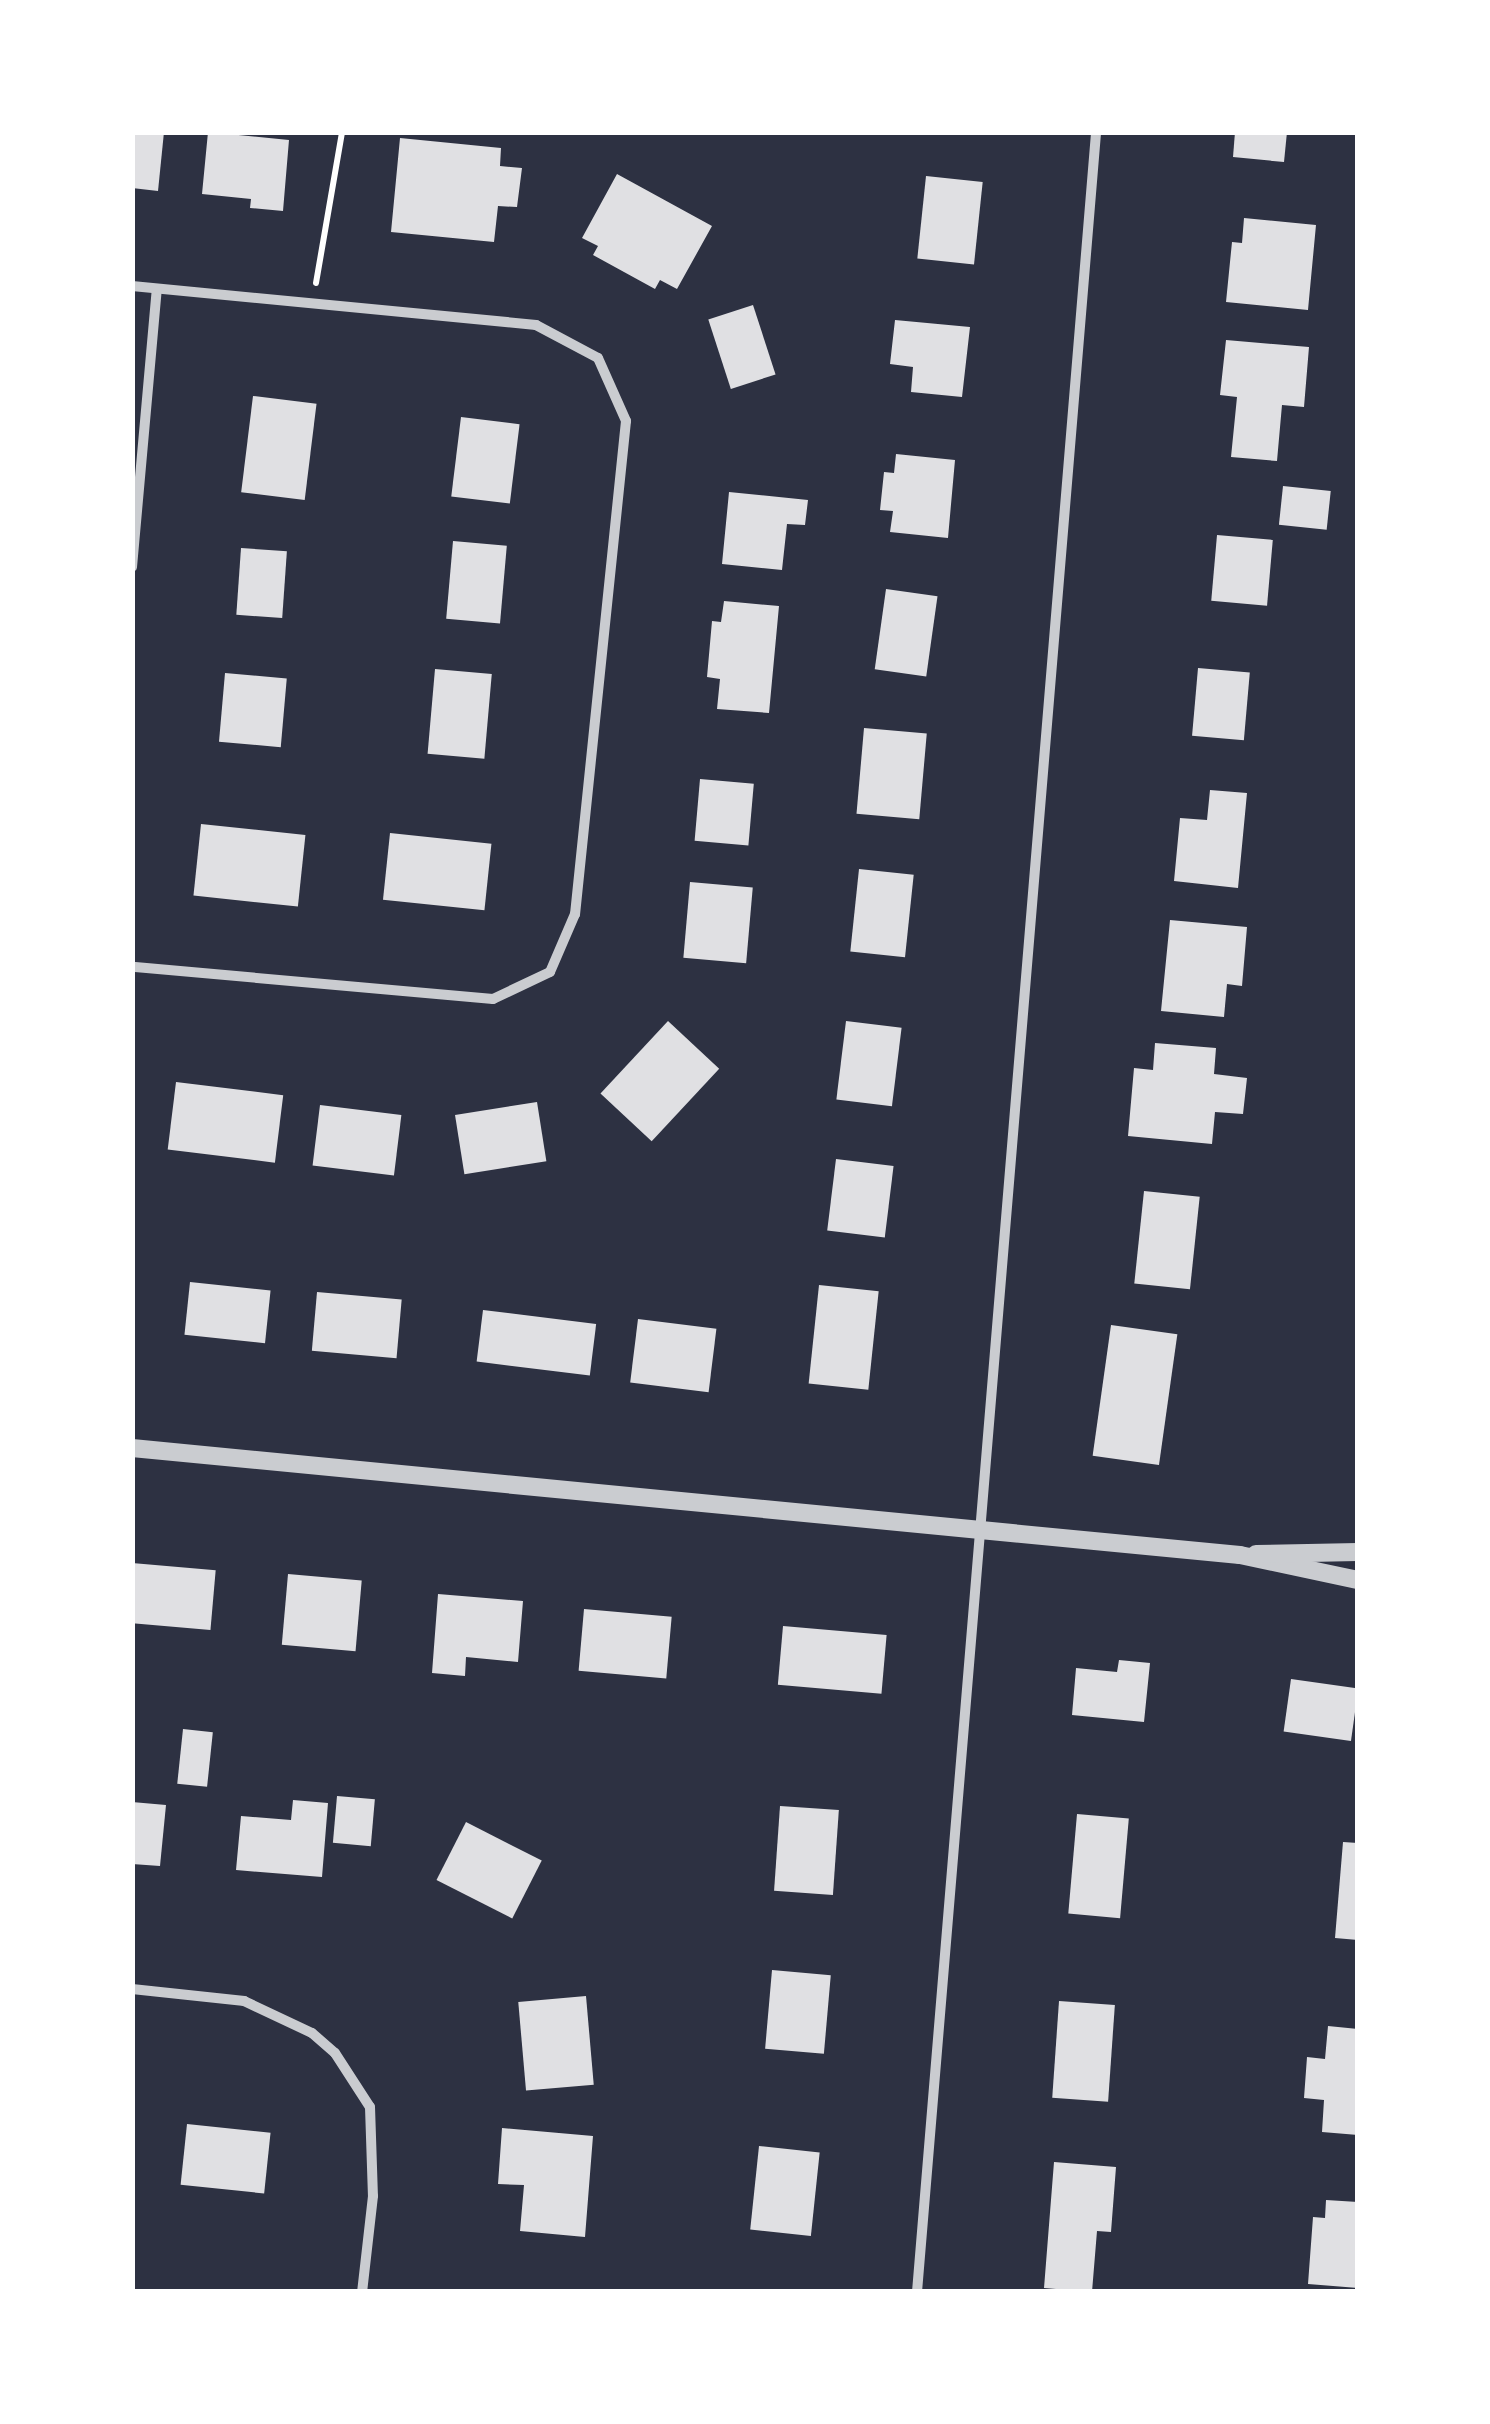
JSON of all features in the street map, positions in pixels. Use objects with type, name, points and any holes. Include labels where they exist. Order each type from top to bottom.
[{"type":"street","points":[[917,2292],[1096,132]]},
{"type":"street","points":[[132,286],[536,325],[598,358],[626,421],[574,914],[550,972],[493,1000],[132,967]]},
{"type":"street","points":[[132,567],[157,288]]},
{"type":"street","points":[[132,1448],[1240,1555],[1358,1580]]},
{"type":"street","points":[[1240,1555],[1358,1552]]},
{"type":"street","points":[[132,1989],[244,2000],[312,2033],[335,2053],[370,2107],[373,2196],[362,2292]]},
{"type":"path","points":[[312,304],[342,132]]},
{"type":"building","points":[[132,132],[164,132],[158,191],[132,188]]},
{"type":"building","points":[[208,132],[289,140],[283,211],[250,208],[251,199],[202,194]]},
{"type":"building","points":[[1235,132],[1287,132],[1284,162],[1233,157]]},
{"type":"building","points":[[400,138],[501,148],[500,166],[522,168],[517,207],[498,206],[494,242],[391,232]]},
{"type":"building","points":[[617,174],[712,226],[677,289],[660,280],[655,289],[593,255],[598,246],[582,238]]},
{"type":"building","points":[[926,176],[983,182],[974,265],[917,259]]},
{"type":"building","points":[[1244,218],[1316,225],[1308,310],[1226,302],[1232,242],[1242,243]]},
{"type":"building","points":[[753,305],[776,374],[731,389],[708,320]]},
{"type":"building","points":[[895,320],[970,327],[962,397],[911,392],[913,367],[890,364]]},
{"type":"building","points":[[1226,340],[1309,347],[1304,407],[1282,405],[1277,461],[1231,457],[1237,397],[1220,395]]},
{"type":"building","points":[[253,396],[317,404],[305,500],[241,492]]},
{"type":"building","points":[[461,417],[520,424],[510,504],[451,496]]},
{"type":"building","points":[[896,454],[955,460],[948,538],[890,532],[893,511],[880,510],[884,472],[894,473]]},
{"type":"building","points":[[1283,486],[1331,491],[1327,530],[1279,525]]},
{"type":"building","points":[[729,492],[808,500],[805,525],[787,524],[782,570],[722,564]]},
{"type":"building","points":[[1217,535],[1273,540],[1267,606],[1211,601]]},
{"type":"building","points":[[453,541],[507,546],[500,623],[446,619]]},
{"type":"building","points":[[241,548],[287,551],[282,618],[236,615]]},
{"type":"building","points":[[886,589],[937,596],[926,676],[875,669]]},
{"type":"building","points":[[724,601],[779,606],[769,713],[717,709],[720,679],[707,677],[712,621],[721,622]]},
{"type":"building","points":[[1198,668],[1250,673],[1244,740],[1192,736]]},
{"type":"building","points":[[435,669],[492,674],[484,759],[428,754]]},
{"type":"building","points":[[225,673],[287,678],[281,747],[219,742]]},
{"type":"building","points":[[864,728],[927,733],[919,819],[857,814]]},
{"type":"building","points":[[700,779],[754,784],[748,845],[695,841]]},
{"type":"building","points":[[1210,790],[1247,793],[1238,888],[1174,881],[1180,818],[1207,820]]},
{"type":"building","points":[[201,824],[305,835],[298,907],[193,896]]},
{"type":"building","points":[[390,833],[491,844],[484,910],[383,900]]},
{"type":"building","points":[[859,869],[914,875],[905,957],[850,952]]},
{"type":"building","points":[[690,882],[753,887],[746,963],[683,958]]},
{"type":"building","points":[[1170,920],[1247,927],[1242,986],[1227,984],[1224,1017],[1161,1011]]},
{"type":"building","points":[[668,1021],[719,1069],[652,1141],[600,1093]]},
{"type":"building","points":[[846,1021],[902,1028],[892,1106],[836,1099]]},
{"type":"building","points":[[1155,1043],[1216,1048],[1214,1074],[1247,1078],[1243,1114],[1215,1112],[1212,1144],[1128,1136],[1134,1068],[1153,1070]]},
{"type":"building","points":[[176,1082],[283,1095],[275,1163],[168,1149]]},
{"type":"building","points":[[537,1102],[546,1161],[464,1174],[455,1115]]},
{"type":"building","points":[[320,1105],[401,1115],[394,1176],[313,1166]]},
{"type":"building","points":[[836,1159],[894,1166],[885,1238],[827,1230]]},
{"type":"building","points":[[1144,1191],[1200,1197],[1190,1289],[1134,1283]]},
{"type":"building","points":[[190,1282],[271,1290],[265,1343],[184,1335]]},
{"type":"building","points":[[819,1285],[879,1291],[868,1390],[809,1383]]},
{"type":"building","points":[[317,1292],[402,1299],[397,1358],[312,1351]]},
{"type":"building","points":[[483,1310],[596,1324],[590,1376],[477,1362]]},
{"type":"building","points":[[638,1319],[716,1329],[709,1392],[630,1383]]},
{"type":"building","points":[[1111,1325],[1177,1334],[1159,1465],[1093,1456]]},
{"type":"building","points":[[132,1563],[216,1570],[210,1630],[132,1623]]},
{"type":"building","points":[[288,1574],[362,1580],[356,1651],[282,1645]]},
{"type":"building","points":[[438,1594],[523,1601],[518,1662],[466,1657],[465,1676],[432,1673]]},
{"type":"building","points":[[584,1609],[672,1617],[666,1678],[579,1671]]},
{"type":"building","points":[[783,1626],[887,1635],[881,1694],[778,1685]]},
{"type":"building","points":[[1119,1660],[1150,1663],[1144,1722],[1072,1715],[1076,1668],[1117,1672]]},
{"type":"building","points":[[1291,1679],[1358,1688],[1351,1741],[1284,1731]]},
{"type":"building","points":[[183,1729],[213,1732],[207,1787],[177,1784]]},
{"type":"building","points":[[337,1796],[375,1799],[371,1846],[333,1843]]},
{"type":"building","points":[[293,1800],[328,1803],[322,1877],[236,1870],[241,1816],[291,1820]]},
{"type":"building","points":[[132,1802],[166,1805],[160,1866],[132,1864]]},
{"type":"building","points":[[780,1806],[839,1810],[833,1895],[774,1891]]},
{"type":"building","points":[[1077,1814],[1129,1819],[1120,1918],[1068,1914]]},
{"type":"building","points":[[466,1822],[542,1861],[512,1919],[436,1880]]},
{"type":"building","points":[[1343,1842],[1358,1843],[1358,1940],[1335,1938]]},
{"type":"building","points":[[772,1970],[831,1975],[824,2054],[765,2049]]},
{"type":"building","points":[[586,1996],[594,2085],[526,2091],[518,2002]]},
{"type":"building","points":[[1059,2001],[1115,2005],[1108,2102],[1052,2098]]},
{"type":"building","points":[[1328,2026],[1358,2029],[1358,2135],[1322,2132],[1324,2100],[1304,2098],[1307,2057],[1325,2059]]},
{"type":"building","points":[[187,2124],[271,2133],[264,2193],[181,2185]]},
{"type":"building","points":[[502,2128],[593,2136],[585,2237],[520,2231],[524,2185],[498,2184]]},
{"type":"building","points":[[759,2146],[820,2152],[811,2236],[750,2230]]},
{"type":"building","points":[[1054,2162],[1116,2167],[1111,2232],[1097,2231],[1092,2292],[1044,2288]]},
{"type":"building","points":[[1326,2200],[1358,2202],[1358,2288],[1308,2284],[1313,2217],[1325,2218]]}]
